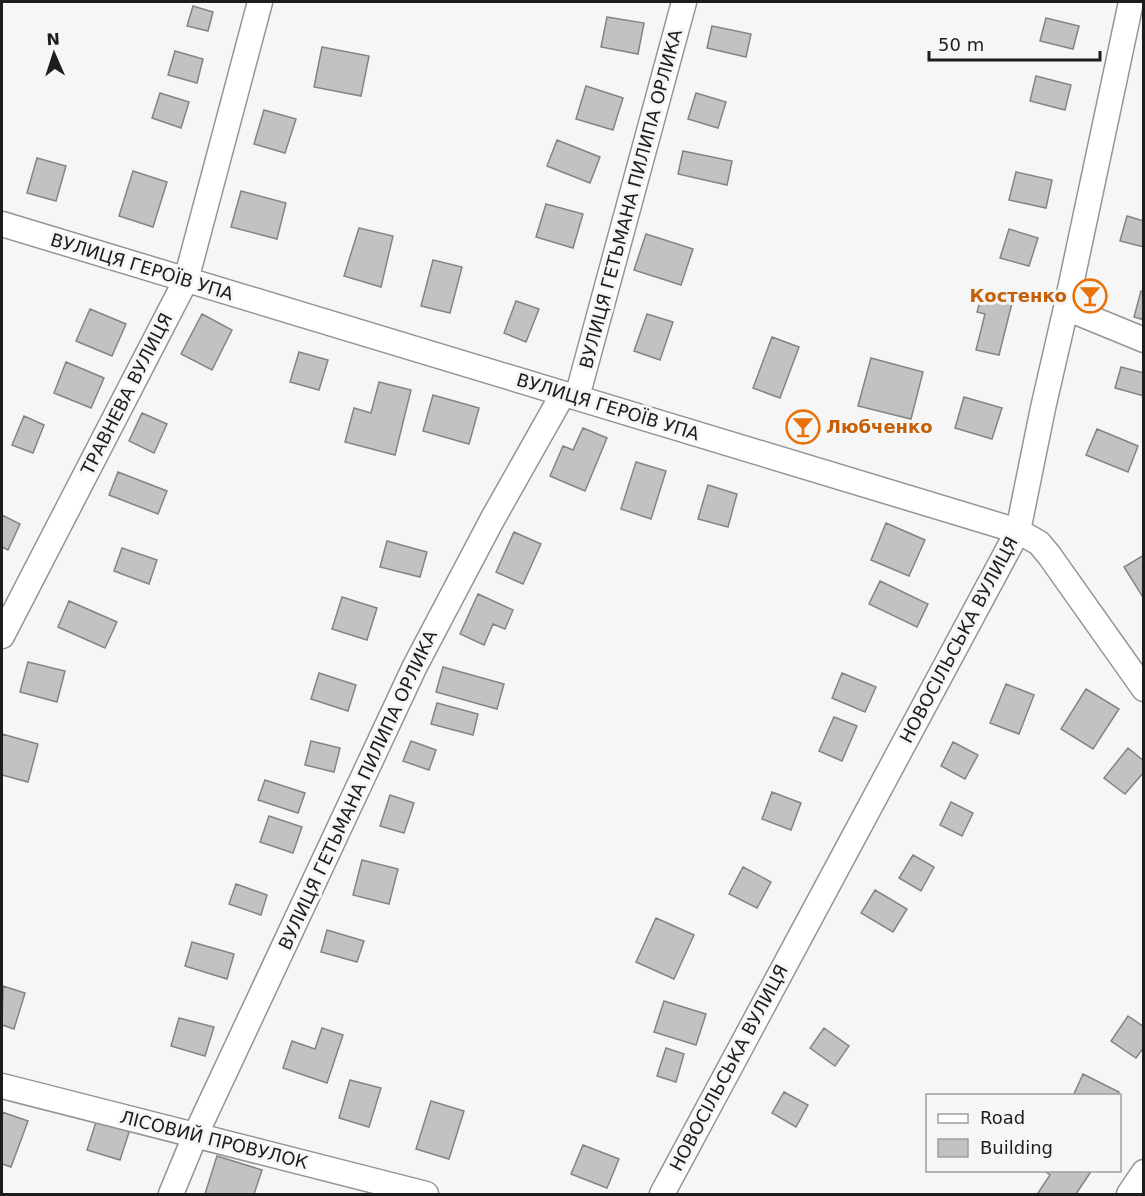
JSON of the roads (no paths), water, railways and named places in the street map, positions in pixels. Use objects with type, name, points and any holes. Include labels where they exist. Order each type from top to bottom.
[{"type":"street","name":"ТРАВНЕВА ВУЛИЦЯ","points":[[2,636],[186,280],[260,2]]},
{"type":"street","name":"ВУЛИЦЯ ГЕТЬМАНА ПИЛИПА ОРЛИКА","points":[[171,1194],[195,1136],[415,666],[492,520],[570,396],[684,2]]},
{"type":"street","name":"НОВОСІЛЬСЬКА ВУЛИЦЯ","points":[[662,1194],[1018,531],[1042,408],[1066,308],[1131,2]]},
{"type":"street","name":"ВУЛИЦЯ ГЕРОЇВ УПА","points":[[2,224],[1018,531],[1040,543],[1143,689]]},
{"type":"street","points":[[1066,308],[1143,340]]},
{"type":"street","name":"ЛІСОВИЙ ПРОВУЛОК","points":[[2,1086],[426,1194]]},
{"type":"street","points":[[1129,1194],[1143,1172]]},
{"type":"place","name":"Костенко","points":[[1090,296]]},
{"type":"place","name":"Любченко","points":[[803,427]]}]
